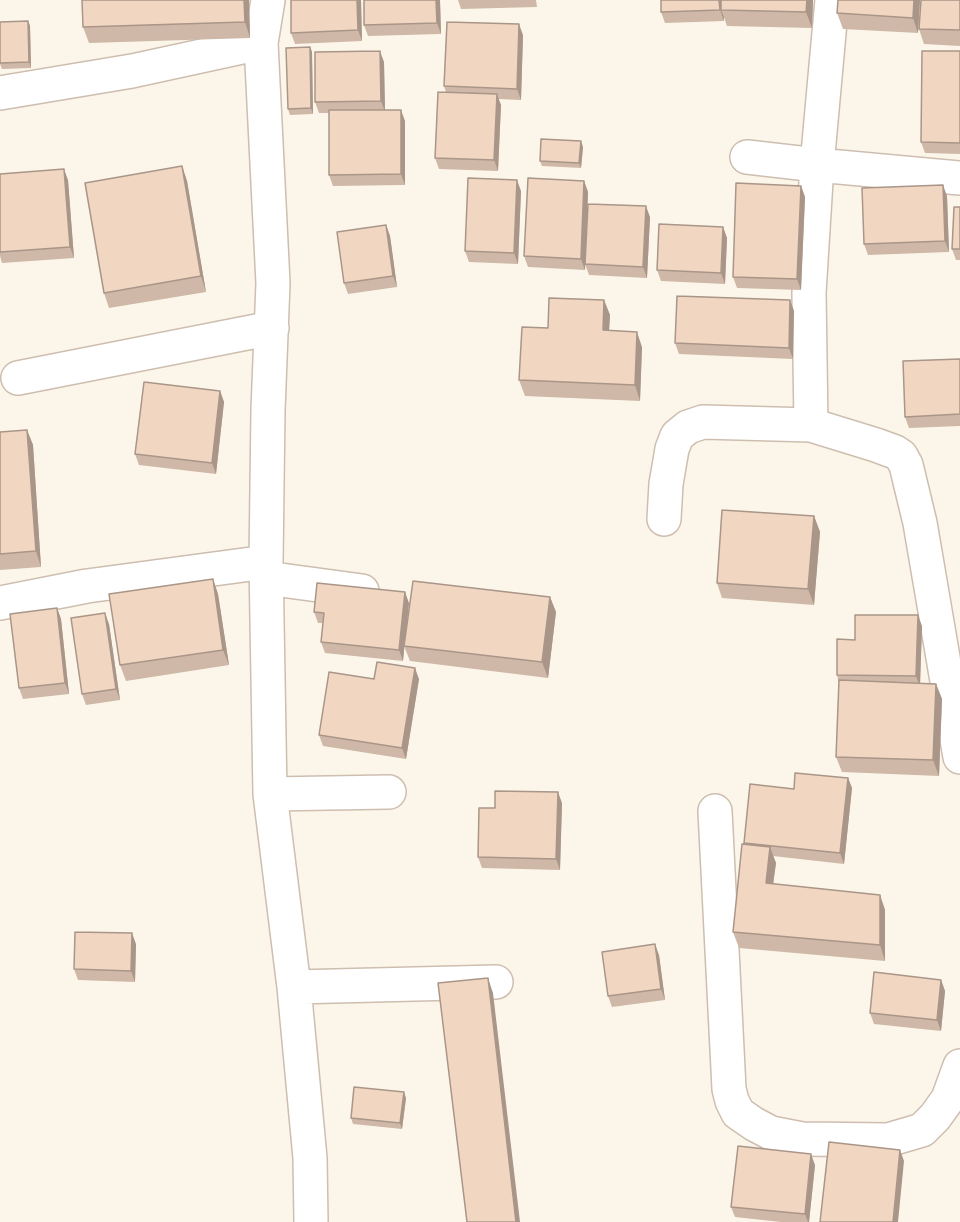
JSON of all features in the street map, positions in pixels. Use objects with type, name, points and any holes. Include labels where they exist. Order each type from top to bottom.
[{"type":"street","points":[[268,0],[261,43],[273,283],[266,570],[270,794],[294,987],[310,1158],[311,1222]]},
{"type":"street","points":[[811,425],[809,293],[832,0]]},
{"type":"street","points":[[0,93],[132,71],[261,43]]},
{"type":"street","points":[[747,157],[960,178]]},
{"type":"street","points":[[18,378],[272,328]]},
{"type":"street","points":[[664,519],[666,484],[672,449],[677,436],[688,427],[703,422],[811,425],[895,452],[901,456],[906,465],[920,523],[960,757]]},
{"type":"street","points":[[0,603],[87,586],[171,576],[266,570],[385,594]]},
{"type":"street","points":[[270,794],[389,792]]},
{"type":"street","points":[[715,812],[729,1089],[738,1113],[771,1133],[802,1138],[888,1140],[922,1130],[935,1117],[948,1099],[960,1066]]},
{"type":"street","points":[[294,987],[496,982]]},
{"type":"building","points":[[82,0],[244,0],[245,22],[83,27]]},
{"type":"building","points":[[291,0],[357,0],[358,30],[291,33]]},
{"type":"building","points":[[364,0],[436,0],[437,23],[364,25]]},
{"type":"building","points":[[661,0],[719,0],[720,10],[661,12]]},
{"type":"building","points":[[721,0],[807,0],[806,12],[721,10]]},
{"type":"building","points":[[838,0],[914,0],[913,18],[837,13]]},
{"type":"building","points":[[921,0],[960,0],[960,30],[919,29]]},
{"type":"building","points":[[28,21],[29,62],[0,63],[0,22]]},
{"type":"building","points":[[447,22],[519,24],[517,89],[444,86]]},
{"type":"building","points":[[310,47],[311,108],[288,109],[286,48]]},
{"type":"building","points":[[380,51],[381,101],[315,102],[315,52]]},
{"type":"building","points":[[922,51],[960,51],[960,143],[921,142]]},
{"type":"building","points":[[438,92],[497,94],[494,160],[435,158]]},
{"type":"building","points":[[329,110],[401,110],[401,174],[329,175]]},
{"type":"building","points":[[541,139],[581,141],[579,163],[540,161]]},
{"type":"building","points":[[182,166],[201,276],[104,293],[85,183]]},
{"type":"building","points":[[64,169],[70,247],[0,252],[0,174]]},
{"type":"building","points":[[468,178],[517,180],[514,253],[465,251]]},
{"type":"building","points":[[528,178],[584,181],[581,259],[524,256]]},
{"type":"building","points":[[736,183],[801,186],[797,279],[733,277]]},
{"type":"building","points":[[943,185],[945,241],[864,244],[862,188]]},
{"type":"building","points":[[588,204],[646,206],[643,267],[585,264]]},
{"type":"building","points":[[954,207],[960,207],[960,249],[952,249]]},
{"type":"building","points":[[659,224],[723,227],[721,273],[657,270]]},
{"type":"building","points":[[386,225],[393,276],[344,283],[337,232]]},
{"type":"building","points":[[677,296],[790,300],[789,348],[675,343]]},
{"type":"building","points":[[549,298],[604,300],[603,330],[637,332],[635,385],[519,380],[522,327],[548,328]]},
{"type":"building","points":[[960,359],[960,414],[905,417],[903,361]]},
{"type":"building","points":[[144,382],[220,391],[212,463],[135,454]]},
{"type":"building","points":[[27,430],[36,551],[0,554],[0,432]]},
{"type":"building","points":[[722,510],[814,516],[808,589],[717,583]]},
{"type":"building","points":[[213,579],[223,650],[120,665],[109,594]]},
{"type":"building","points":[[413,581],[550,597],[542,662],[404,646]]},
{"type":"building","points":[[317,583],[405,592],[399,650],[321,642],[324,613],[314,612]]},
{"type":"building","points":[[57,608],[65,683],[19,688],[10,614]]},
{"type":"building","points":[[105,613],[116,689],[82,694],[71,618]]},
{"type":"building","points":[[855,615],[918,615],[916,676],[837,675],[837,639],[855,640]]},
{"type":"building","points":[[377,662],[415,668],[402,748],[319,735],[329,672],[374,679]]},
{"type":"building","points":[[839,680],[936,684],[933,760],[836,757]]},
{"type":"building","points":[[795,773],[848,778],[840,853],[744,843],[750,784],[794,789]]},
{"type":"building","points":[[495,791],[558,792],[556,859],[478,857],[479,808],[495,808]]},
{"type":"building","points":[[742,844],[770,847],[766,883],[880,895],[880,945],[733,932]]},
{"type":"building","points":[[75,932],[132,933],[131,971],[74,969]]},
{"type":"building","points":[[655,944],[661,989],[608,996],[602,952]]},
{"type":"building","points":[[874,972],[941,980],[937,1020],[870,1013]]},
{"type":"building","points":[[488,978],[516,1222],[467,1222],[438,983]]},
{"type":"building","points":[[354,1087],[404,1092],[400,1123],[351,1118]]},
{"type":"building","points":[[829,1142],[900,1150],[893,1222],[820,1222]]},
{"type":"building","points":[[738,1146],[811,1154],[805,1214],[731,1207]]}]
